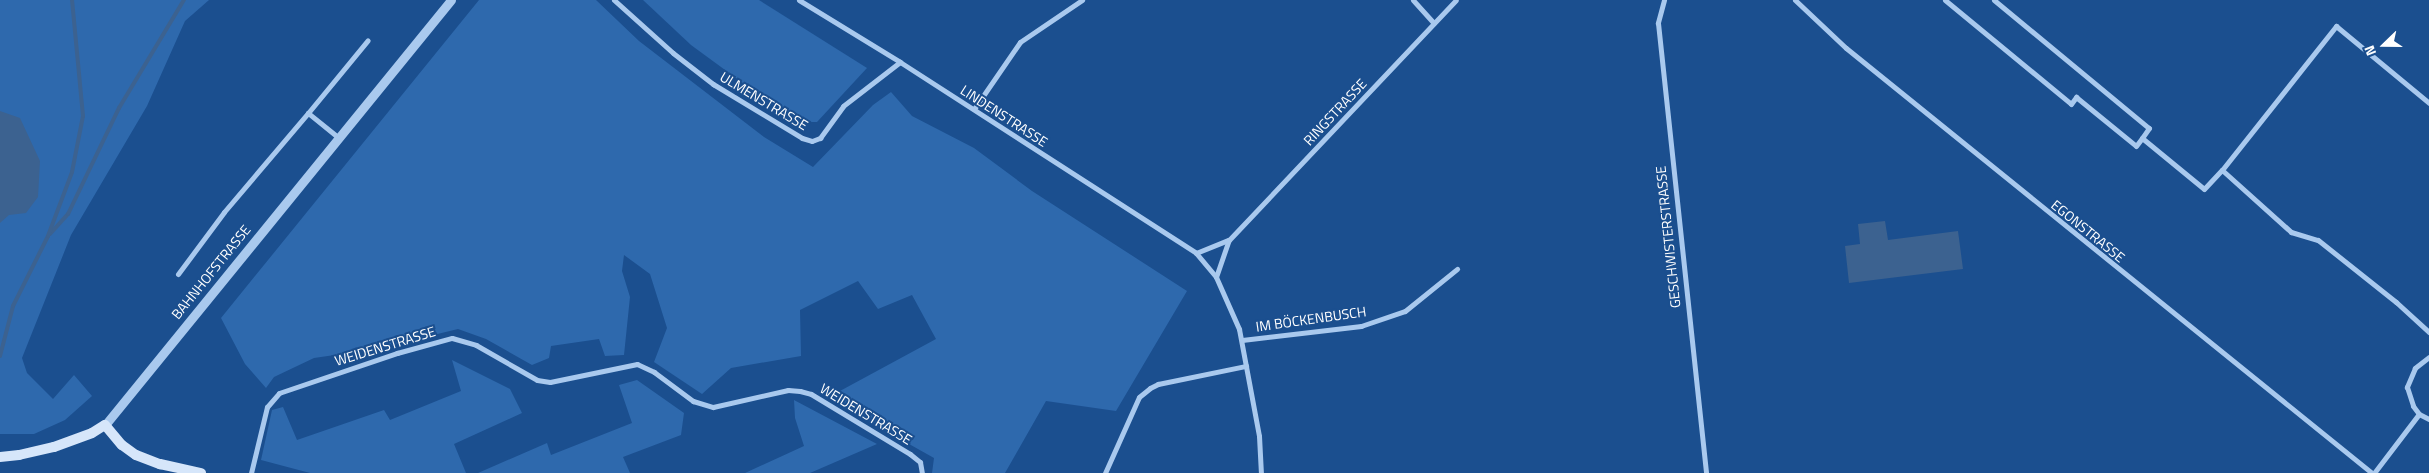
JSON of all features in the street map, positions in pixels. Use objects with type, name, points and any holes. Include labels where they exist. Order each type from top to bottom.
[{"type":"main road","points":[[0,457],[19,456],[54,447],[92,433],[105,424],[128,450],[161,469],[201,473]]},
{"type":"street","name":"BAHNHOFSTRASSE","points":[[105,424],[452,0]]},
{"type":"street","name":"ULMENSTRASSE","points":[[614,0],[673,53],[713,84],[802,138],[812,141],[820,138],[844,106],[900,62]]},
{"type":"street","name":"LINDENSTRASSE","points":[[799,0],[900,62],[1196,252]]},
{"type":"street","points":[[974,109],[1020,42],[1082,0]]},
{"type":"street","points":[[1414,0],[1434,23]]},
{"type":"street","name":"RINGSTRASSE","points":[[1216,278],[1229,240],[1456,0]]},
{"type":"street","name":"GESCHWISTERSTRASSE","points":[[1664,0],[1658,23],[1706,473]]},
{"type":"street","points":[[1945,0],[2071,104],[2076,97],[2136,146],[2149,128],[1994,0]]},
{"type":"street","name":"EGONSTRASSE","points":[[1798,1],[1846,48],[2373,473]]},
{"type":"street","points":[[2142,138],[2204,189],[2222,170],[2336,26],[2429,103]]},
{"type":"street","name":"BAHNHOFSTRASSE","points":[[178,274],[224,212],[368,40]]},
{"type":"street","points":[[308,113],[340,139]]},
{"type":"street","points":[[2222,170],[2291,232],[2318,240],[2396,302],[2429,332]]},
{"type":"street","name":"RINGSTRASSE","points":[[1196,252],[1229,240]]},
{"type":"street","name":"IM BÖCKENBUSCH","points":[[1196,252],[1216,278],[1242,340],[1260,436],[1261,473]]},
{"type":"street","name":"IM BÖCKENBUSCH","points":[[1242,340],[1361,326],[1405,311],[1458,269]]},
{"type":"street","name":"WEIDENSTRASSE","points":[[251,473],[267,406],[279,393],[397,352],[452,338],[476,345],[537,380],[550,382],[637,364],[654,372],[693,401],[713,407],[788,390],[811,394],[910,454],[920,462],[922,473]]},
{"type":"street","points":[[2429,358],[2414,368],[2407,387],[2408,397],[2419,414],[2429,420]]},
{"type":"street","points":[[1106,473],[1139,397],[1150,388],[1158,384],[1246,366]]},
{"type":"street","points":[[2373,473],[2419,414]]},
{"type":"shaded area","points":[[0,0],[209,0],[185,21],[147,106],[71,235],[22,358],[27,373],[53,399],[74,375],[92,396],[65,420],[34,434],[0,434]]},
{"type":"shaded area","points":[[479,0],[596,0],[639,41],[764,137],[813,167],[873,105],[891,92],[912,116],[974,148],[1032,191],[1187,291],[1116,411],[1046,401],[1005,473],[932,473],[934,458],[827,398],[936,339],[912,295],[878,309],[858,281],[800,310],[801,356],[731,368],[702,394],[654,362],[667,328],[650,274],[624,255],[622,271],[630,297],[624,355],[605,356],[599,339],[551,346],[549,358],[532,365],[486,339],[458,329],[376,349],[314,358],[274,377],[266,388],[245,364],[221,318]]},
{"type":"shaded area","points":[[643,0],[759,0],[867,68],[817,122],[796,122],[691,45]]},
{"type":"shaded area","points":[[0,111],[20,118],[40,161],[38,197],[26,213],[9,215],[0,223]]},
{"type":"shaded area","points":[[1885,221],[1888,240],[1958,231],[1963,269],[1849,283],[1845,246],[1860,244],[1858,224]]},
{"type":"shaded area","points":[[452,360],[510,389],[522,413],[454,444],[466,473],[310,473],[261,460],[272,410],[283,407],[297,440],[384,410],[390,420],[461,391]]},
{"type":"shaded area","points":[[637,380],[684,413],[681,435],[623,457],[630,473],[478,473],[547,443],[551,455],[632,423],[619,385]]},
{"type":"shaded area","points":[[794,400],[877,444],[810,473],[745,473],[804,446],[795,418]]},
{"type":"waterway","points":[[0,356],[13,306],[48,236],[72,172],[83,116],[72,0]]},
{"type":"waterway","points":[[50,234],[68,214],[119,108],[184,0]]}]
